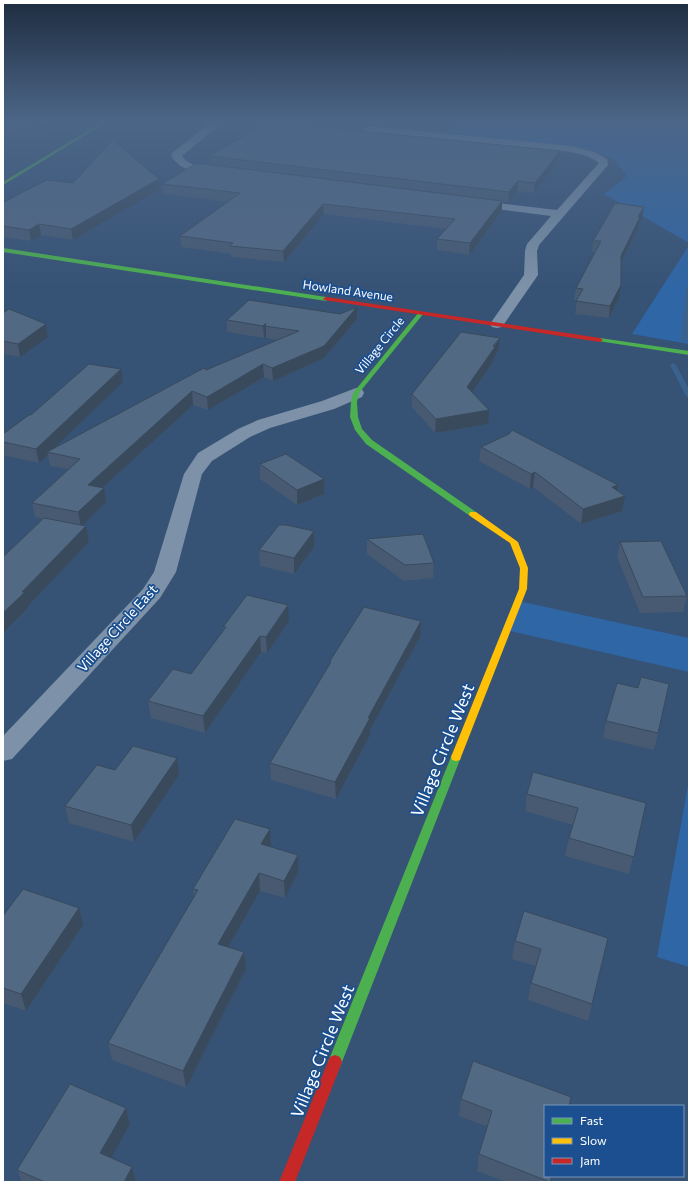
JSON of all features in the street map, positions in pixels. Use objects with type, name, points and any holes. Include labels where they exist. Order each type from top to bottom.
[{"type":"street","points":[[3,184],[14,177]]},
{"type":"street","points":[[497,324],[531,275],[533,266],[531,251],[533,244],[592,177]]},
{"type":"street","points":[[458,202],[560,214]]},
{"type":"street","name":"Howland Avenue","points":[[3,250],[689,353]]},
{"type":"street","name":"Village Circle","points":[[356,393],[421,312]]},
{"type":"street","name":"Village Circle East","points":[[3,752],[152,592],[165,572],[193,474],[205,458],[244,433],[264,424],[328,405],[356,393]]},
{"type":"street","name":"Village Circle West","points":[[287,1182],[523,590],[524,568],[514,542],[376,448],[363,436],[355,422],[352,406],[356,393]]},
{"type":"shaded area","points":[[625,177],[689,177],[689,243],[604,194]]},
{"type":"shaded area","points":[[689,245],[689,344],[632,334]]},
{"type":"shaded area","points":[[518,601],[689,638],[689,672],[506,630]]},
{"type":"shaded area","points":[[689,780],[689,967],[657,957]]},
{"type":"building","points":[[78,177],[157,177],[159,179],[71,229],[39,224],[29,230],[3,226],[3,203],[47,180],[73,183]]},
{"type":"building","points":[[173,177],[312,177],[502,201],[470,243],[437,239],[455,219],[323,204],[283,251],[230,246],[233,243],[180,236],[240,193],[162,184]]},
{"type":"building","points":[[387,177],[539,177],[535,183],[518,181],[509,192]]},
{"type":"building","points":[[615,203],[644,207],[621,256],[621,285],[610,306],[576,301],[583,289],[576,288],[601,241],[593,241]]},
{"type":"building","points":[[249,300],[340,314],[357,307],[324,346],[272,368],[263,364],[207,397],[192,391],[88,485],[104,488],[78,512],[32,503],[80,459],[47,452],[204,368],[206,370],[299,331],[265,326],[266,323],[263,326],[227,320]]},
{"type":"building","points":[[9,309],[46,324],[18,344],[3,341],[3,313]]},
{"type":"building","points":[[461,332],[500,338],[493,346],[495,347],[467,387],[489,410],[436,419],[412,394]]},
{"type":"building","points":[[89,364],[121,369],[36,449],[3,442],[3,434],[31,415]]},
{"type":"building","points":[[512,430],[618,485],[612,487],[625,496],[583,509],[535,472],[531,474],[481,447],[509,434]]},
{"type":"building","points":[[286,454],[324,479],[297,490],[260,464]]},
{"type":"building","points":[[44,518],[86,526],[22,592],[25,592],[3,613],[3,557]]},
{"type":"building","points":[[279,525],[314,531],[294,558],[259,550]]},
{"type":"building","points":[[423,534],[434,563],[405,565],[367,539]]},
{"type":"building","points":[[661,541],[687,596],[643,597],[620,542]]},
{"type":"building","points":[[247,595],[288,605],[266,637],[260,636],[203,716],[148,701],[173,669],[191,674],[226,627],[223,627]]},
{"type":"building","points":[[364,607],[421,621],[335,782],[270,763],[331,662],[330,661]]},
{"type":"building","points":[[641,677],[669,684],[658,733],[606,721],[617,683],[638,688]]},
{"type":"building","points":[[133,746],[177,758],[131,825],[65,806],[97,765],[115,770]]},
{"type":"building","points":[[533,772],[646,803],[634,857],[569,838],[578,808],[527,794]]},
{"type":"building","points":[[235,819],[270,829],[261,844],[298,855],[284,881],[259,873],[218,944],[244,952],[183,1071],[108,1043],[198,890],[193,889]]},
{"type":"building","points":[[23,889],[79,908],[21,994],[3,988],[3,916]]},
{"type":"building","points":[[524,911],[608,938],[592,1004],[531,983],[541,949],[515,941]]},
{"type":"building","points":[[473,1061],[571,1097],[569,1105],[544,1105],[544,1177],[552,1177],[550,1182],[479,1154],[492,1111],[461,1099]]},
{"type":"building","points":[[70,1084],[126,1108],[100,1153],[132,1167],[124,1182],[45,1182],[17,1170]]},
{"type":"waterway","points":[[684,340],[689,287]]},
{"type":"waterway","points":[[673,365],[689,396]]},
{"type":"traffic: fast","points":[[3,184],[14,177]]},
{"type":"traffic: fast","points":[[3,250],[326,299]]},
{"type":"traffic: fast","points":[[421,313],[356,393],[354,402],[354,417],[359,430],[376,448],[473,514]]},
{"type":"traffic: fast","points":[[600,340],[689,353]]},
{"type":"traffic: fast","points":[[335,1062],[456,757]]},
{"type":"traffic: slow","points":[[456,757],[523,589],[524,568],[514,542],[473,514]]},
{"type":"traffic: jam","points":[[326,299],[600,340]]},
{"type":"traffic: jam","points":[[287,1182],[335,1062]]}]
